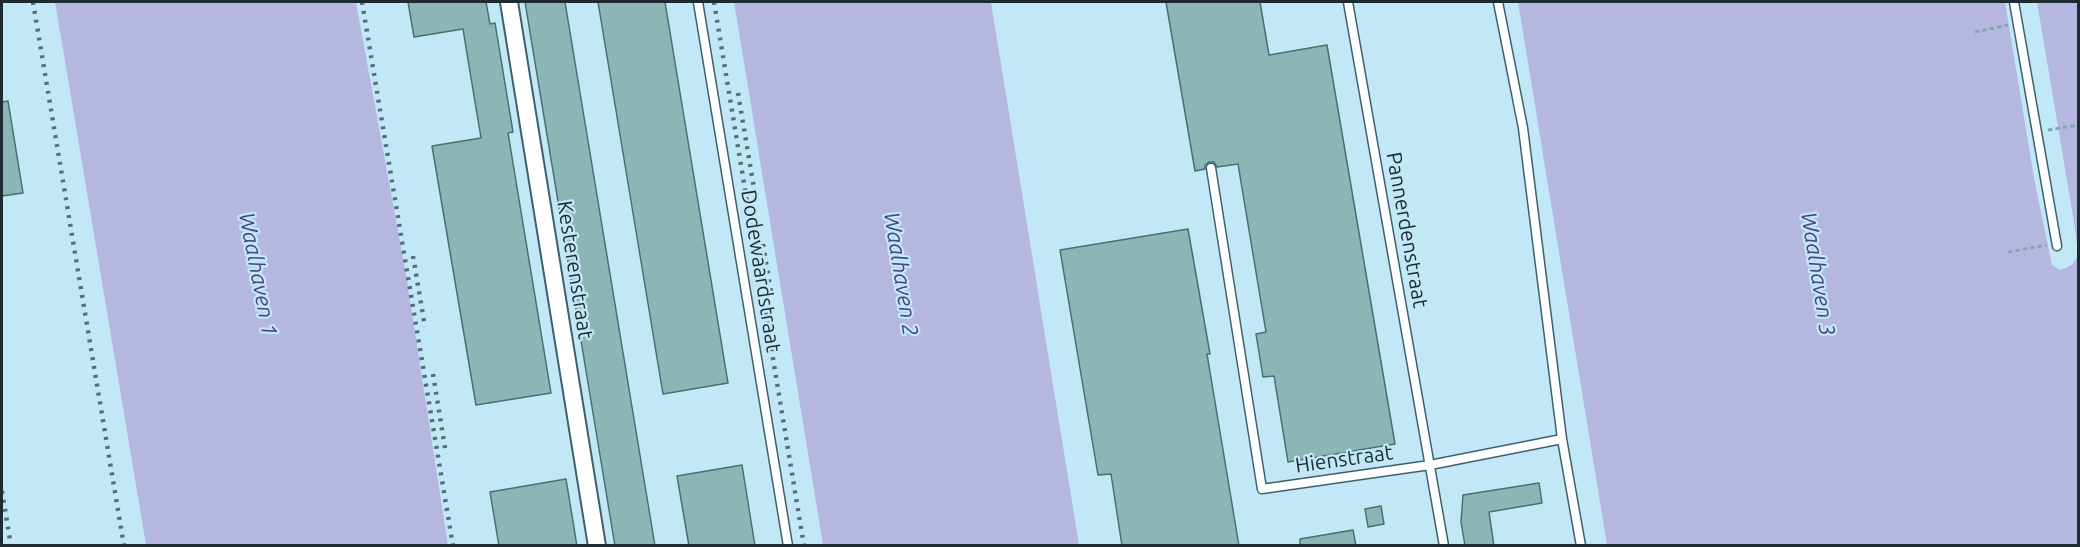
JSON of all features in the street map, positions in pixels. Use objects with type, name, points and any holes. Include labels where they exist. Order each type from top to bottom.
[{"type":"street","name":"Kesterenstraat","points":[[509,2],[597,546]]},
{"type":"lane","name":"Dodewaardstraat","points":[[698,2],[788,546]]},
{"type":"lane","name":"Pannerdenstraat","points":[[1348,2],[1444,546]]},
{"type":"lane","points":[[1498,2],[1522,128],[1562,439],[1581,546]]},
{"type":"lane","points":[[2014,2],[2057,246]]},
{"type":"lane","name":"Hienstraat","points":[[1211,168],[1262,489],[1430,465],[1562,439]]},
{"type":"path","points":[[1975,32],[2009,25]]},
{"type":"path","points":[[2048,130],[2079,125]]},
{"type":"path","points":[[2008,252],[2047,245]]},
{"type":"water","name":"Waalhaven 1","points":[[55,2],[356,2],[406,275],[448,545],[146,545]]},
{"type":"water","name":"Waalhaven 2","points":[[734,2],[991,2],[1079,545],[823,545]]},
{"type":"water","name":"Waalhaven 3","points":[[1518,2],[2005,2],[2034,178],[2052,265],[2060,270],[2067,268],[2074,263],[2078,254],[2078,545],[1607,545]]},
{"type":"water","points":[[2037,2],[2078,2],[2078,253],[2074,222]]},
{"type":"building","points":[[408,2],[486,2],[490,24],[495,23],[513,132],[508,133],[551,393],[476,405],[432,146],[481,138],[463,29],[414,37]]},
{"type":"building","points":[[525,2],[565,2],[655,546],[615,546]]},
{"type":"building","points":[[598,2],[665,2],[728,383],[663,394]]},
{"type":"building","points":[[1166,2],[1260,2],[1269,55],[1327,45],[1395,444],[1288,462],[1274,376],[1263,377],[1256,334],[1266,332],[1238,164],[1217,167],[1214,162],[1209,162],[1205,165],[1205,169],[1195,171]]},
{"type":"building","points":[[8,101],[23,193],[2,196],[2,102]]},
{"type":"building","points":[[1188,229],[1210,354],[1207,354],[1239,546],[1122,546],[1111,474],[1098,475],[1060,250]]},
{"type":"building","points":[[742,465],[755,546],[689,546],[677,476]]},
{"type":"building","points":[[566,479],[577,546],[499,546],[490,492]]},
{"type":"building","points":[[1539,483],[1542,503],[1489,512],[1494,546],[1465,546],[1461,522],[1463,495]]},
{"type":"building","points":[[1381,506],[1384,524],[1368,527],[1365,509]]},
{"type":"building","points":[[1353,530],[1356,546],[1300,546],[1300,539]]},
{"type":"railway","points":[[33,2],[124,546]]},
{"type":"railway","points":[[362,2],[453,546]]},
{"type":"railway","points":[[714,2],[804,546]]},
{"type":"railway","points":[[738,93],[755,194]]},
{"type":"railway","points":[[763,244],[771,292]]},
{"type":"railway","points":[[413,256],[425,327]]},
{"type":"railway","points":[[433,374],[446,454]]},
{"type":"railway","points":[[2,491],[11,546]]}]
